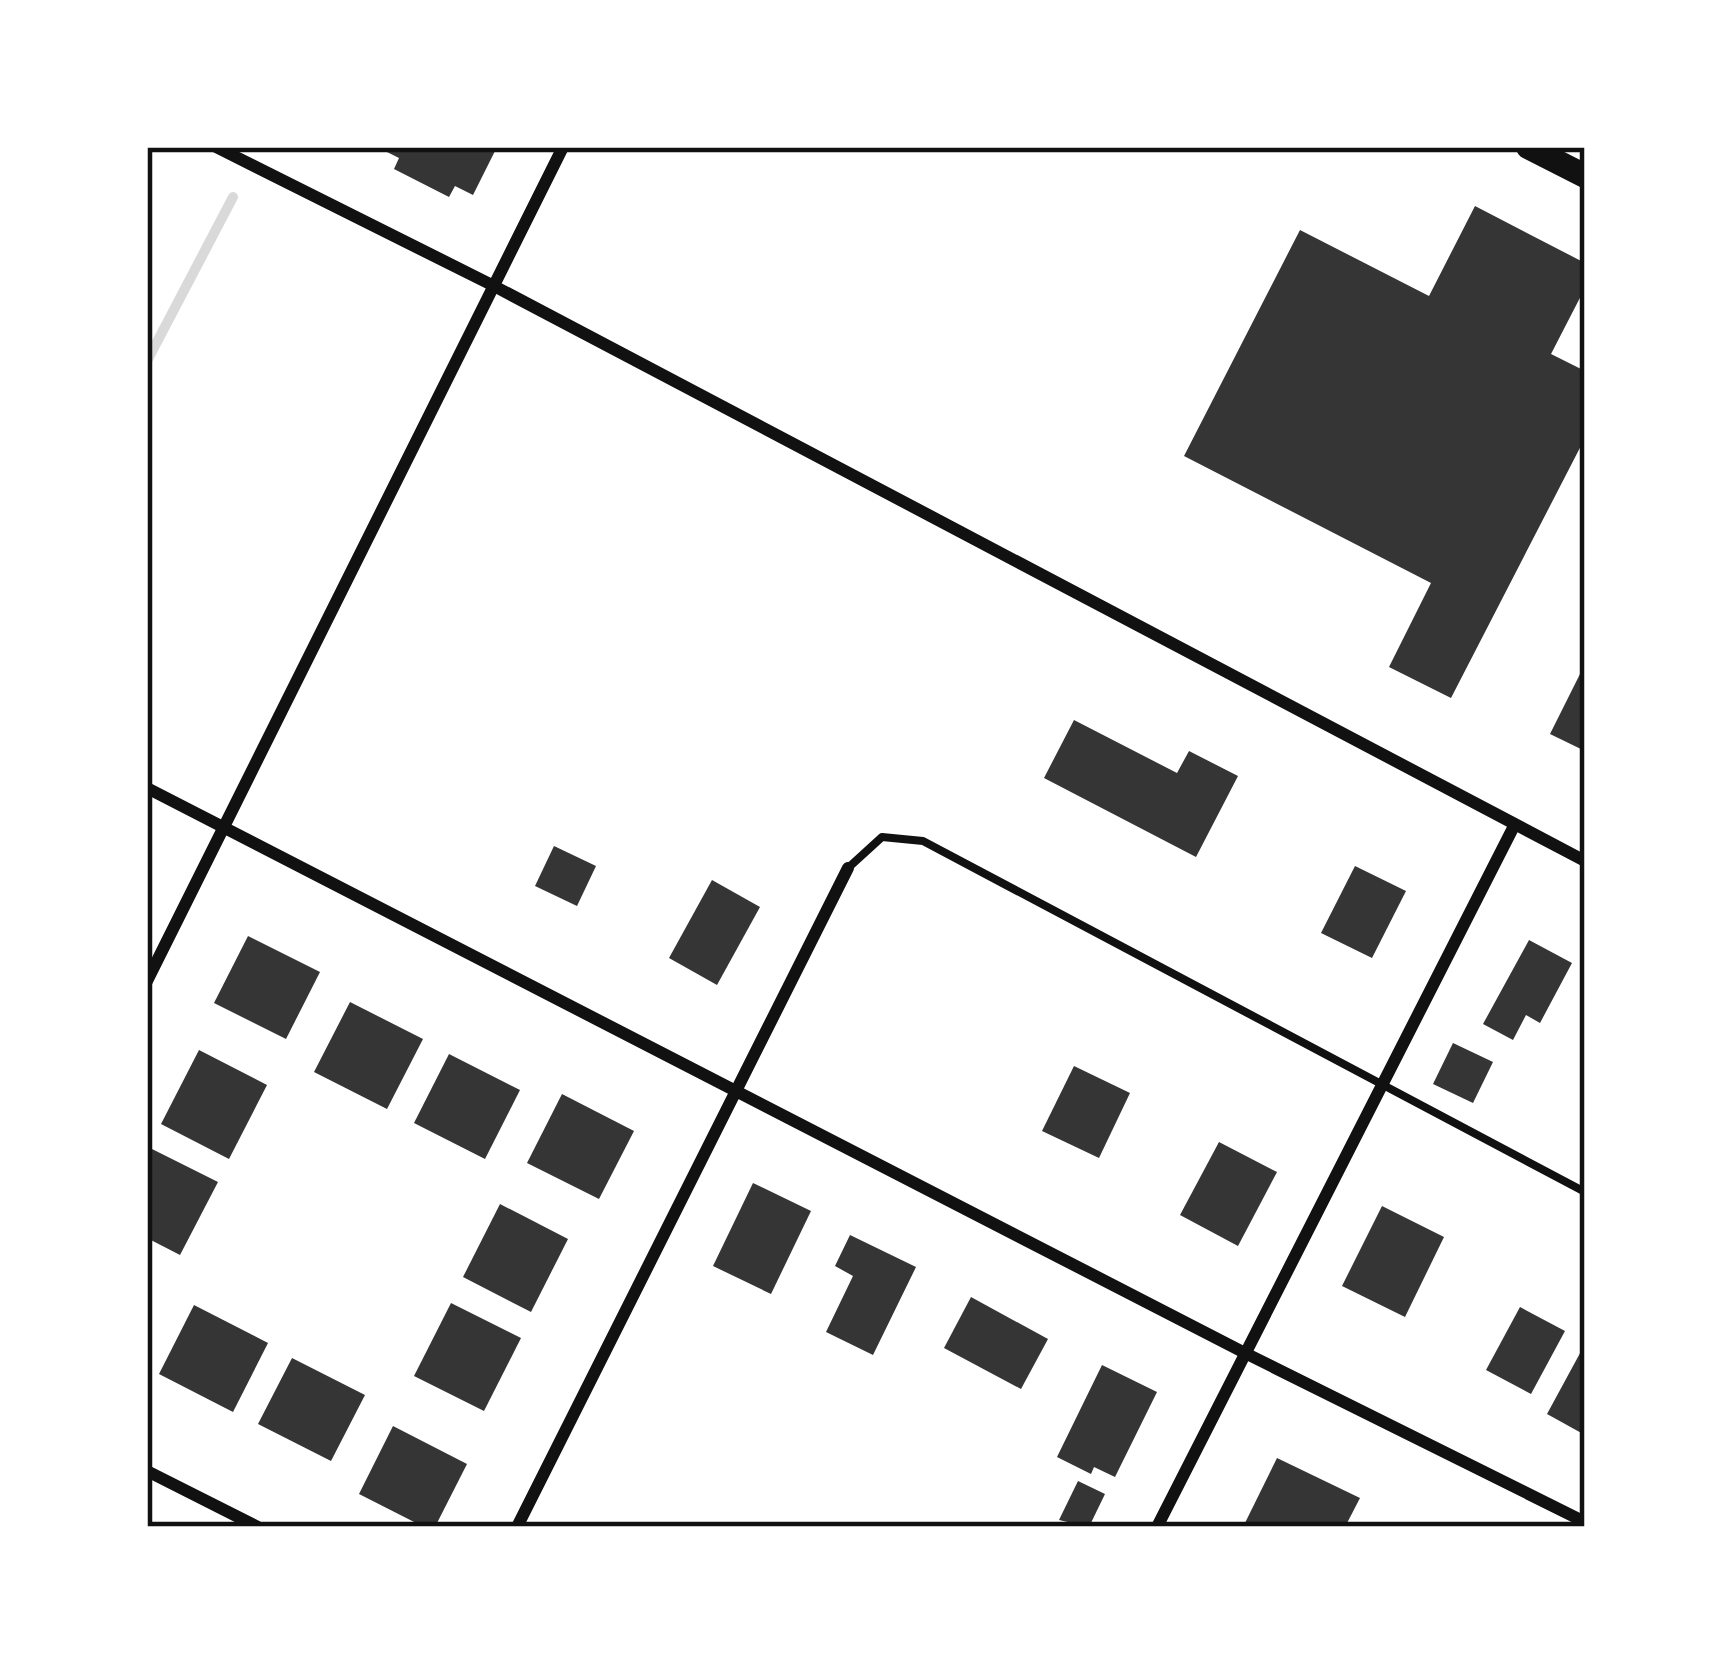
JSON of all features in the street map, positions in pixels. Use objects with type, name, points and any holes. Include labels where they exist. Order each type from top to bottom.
[{"type":"main road","points":[[1528,147],[1585,176]]},
{"type":"street","points":[[216,147],[494,286],[1585,860]]},
{"type":"street","points":[[147,981],[563,147]]},
{"type":"street","points":[[147,788],[1245,1353],[1585,1522]]},
{"type":"street","points":[[1156,1527],[1514,826]]},
{"type":"street","points":[[517,1527],[848,868]]},
{"type":"street","points":[[147,1471],[258,1527]]},
{"type":"lane","points":[[848,868],[882,837],[923,841],[1585,1192]]},
{"type":"building","points":[[377,147],[497,147],[473,195],[455,186],[449,197],[394,169],[399,158]]},
{"type":"building","points":[[1475,206],[1585,263],[1585,288],[1551,354],[1585,371],[1585,438],[1451,698],[1389,667],[1431,583],[1184,456],[1300,230],[1429,296]]},
{"type":"building","points":[[1585,664],[1585,751],[1550,734]]},
{"type":"building","points":[[1074,720],[1177,773],[1189,751],[1238,776],[1196,857],[1044,778]]},
{"type":"building","points":[[554,846],[596,866],[577,906],[535,886]]},
{"type":"building","points":[[1355,866],[1406,891],[1372,958],[1321,933]]},
{"type":"building","points":[[712,880],[760,907],[717,985],[669,958]]},
{"type":"building","points":[[248,936],[320,972],[286,1039],[214,1003]]},
{"type":"building","points":[[1529,940],[1572,963],[1540,1023],[1526,1015],[1513,1040],[1483,1024]]},
{"type":"building","points":[[350,1002],[423,1039],[387,1109],[314,1072]]},
{"type":"building","points":[[1453,1043],[1493,1062],[1473,1103],[1433,1084]]},
{"type":"building","points":[[199,1050],[267,1085],[229,1159],[161,1124]]},
{"type":"building","points":[[449,1054],[520,1090],[485,1159],[414,1123]]},
{"type":"building","points":[[1074,1066],[1130,1093],[1099,1158],[1042,1131]]},
{"type":"building","points":[[562,1094],[634,1131],[599,1199],[527,1163]]},
{"type":"building","points":[[1219,1142],[1277,1172],[1238,1246],[1180,1215]]},
{"type":"building","points":[[148,1147],[218,1182],[180,1255],[147,1238]]},
{"type":"building","points":[[753,1183],[811,1211],[771,1294],[713,1266]]},
{"type":"building","points":[[500,1204],[568,1239],[531,1312],[463,1277]]},
{"type":"building","points":[[1382,1206],[1444,1237],[1405,1317],[1342,1286]]},
{"type":"building","points":[[850,1235],[916,1267],[873,1355],[826,1332],[853,1276],[835,1266]]},
{"type":"building","points":[[971,1297],[1048,1339],[1021,1389],[944,1348]]},
{"type":"building","points":[[451,1303],[521,1338],[484,1411],[414,1376]]},
{"type":"building","points":[[194,1305],[268,1343],[233,1412],[159,1374]]},
{"type":"building","points":[[1520,1307],[1565,1331],[1531,1394],[1486,1370]]},
{"type":"building","points":[[1585,1344],[1585,1435],[1547,1414]]},
{"type":"building","points":[[292,1358],[365,1395],[331,1461],[258,1424]]},
{"type":"building","points":[[1102,1365],[1157,1392],[1115,1477],[1094,1467],[1091,1474],[1057,1457]]},
{"type":"building","points":[[393,1426],[467,1464],[435,1527],[424,1527],[359,1494]]},
{"type":"building","points":[[1277,1458],[1360,1498],[1345,1527],[1243,1527]]},
{"type":"building","points":[[1078,1481],[1105,1494],[1089,1527],[1059,1520]]},
{"type":"waterway","points":[[147,361],[233,197]]},
{"type":"waterway","points":[[147,564],[147,633]]}]
